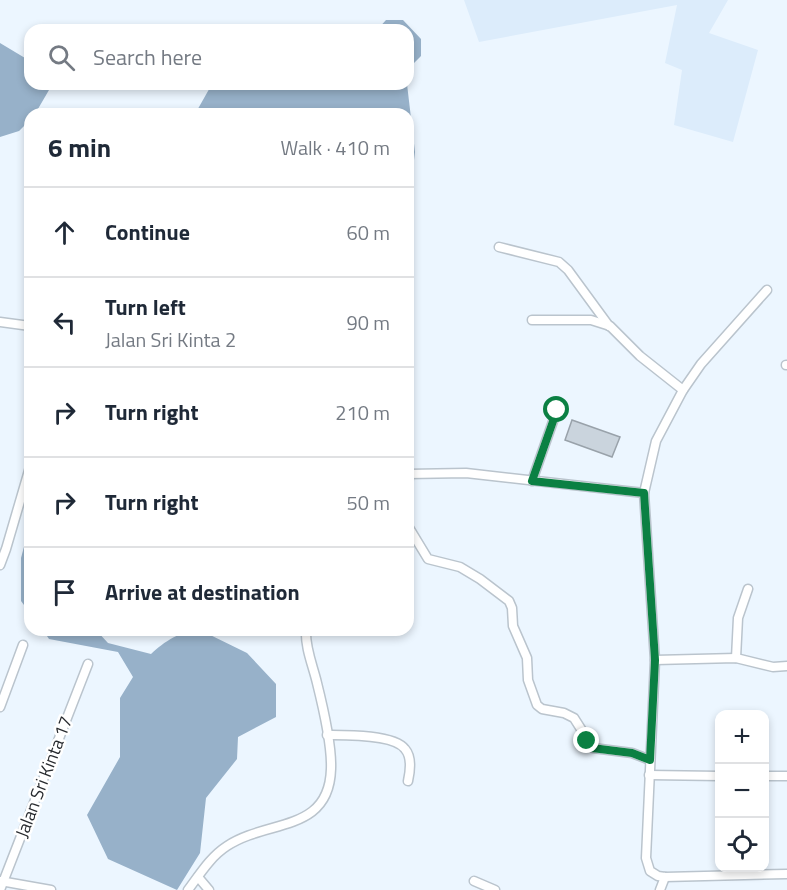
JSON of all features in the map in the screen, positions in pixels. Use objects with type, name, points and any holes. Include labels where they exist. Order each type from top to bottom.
[{"type":"street","points":[[499,247],[559,262],[568,270],[610,326],[640,356],[683,390]]},
{"type":"street","points":[[767,290],[701,364],[683,390],[656,441],[644,493],[655,660],[647,866],[653,874],[665,877],[787,874]]},
{"type":"street","points":[[531,320],[591,320],[610,326]]},
{"type":"street","points":[[0,322],[24,325]]},
{"type":"street","points":[[532,481],[557,410]]},
{"type":"street","points":[[414,474],[466,473],[644,493]]},
{"type":"street","points":[[0,565],[24,488]]},
{"type":"street","points":[[414,536],[428,559],[460,567],[509,602],[512,608],[513,626],[527,658],[528,680],[537,705],[542,709],[564,713],[574,718],[592,748],[632,753],[650,760]]},
{"type":"street","points":[[736,658],[738,618],[748,589]]},
{"type":"street","points":[[188,890],[216,854],[228,844],[313,813],[326,795],[331,768],[327,735],[307,636]]},
{"type":"street","points":[[0,707],[23,645]]},
{"type":"street","points":[[655,660],[736,658],[773,667],[787,666]]},
{"type":"street","name":"Jalan Sri Kinta 17","points":[[1,884],[88,664]]},
{"type":"street","points":[[327,735],[379,738],[405,748],[410,770],[408,781]]},
{"type":"street","points":[[649,775],[715,776]]},
{"type":"street","points":[[769,776],[787,776]]},
{"type":"street","points":[[660,890],[665,877]]},
{"type":"street","points":[[198,878],[209,890]]},
{"type":"street","points":[[474,881],[495,890]]},
{"type":"street","points":[[1,884],[51,890]]},
{"type":"shaded area","points":[[464,0],[728,0],[709,33],[758,50],[733,142],[674,125],[682,70],[665,63],[677,5],[479,42]]},
{"type":"shaded area","points":[[386,20],[403,20],[407,24],[382,24]]},
{"type":"shaded area","points":[[414,32],[421,39],[421,56],[414,63]]},
{"type":"shaded area","points":[[0,43],[24,57],[24,90],[49,90],[38,108],[24,108],[24,126],[19,131],[0,137]]},
{"type":"shaded area","points":[[209,90],[408,90],[410,108],[198,108]]},
{"type":"shaded area","points":[[24,547],[24,605],[21,601],[21,558]]},
{"type":"shaded area","points":[[47,636],[102,636],[108,643],[151,654],[177,636],[212,636],[247,653],[276,684],[276,717],[238,737],[237,759],[206,798],[200,853],[177,890],[108,859],[87,815],[120,757],[120,698],[133,677],[118,652],[49,639]]},
{"type":"building","points":[[572,420],[620,437],[612,457],[565,440]]},
{"type":"route","points":[[557,410],[532,481],[644,493],[655,660],[650,760],[632,753],[592,748],[587,741]]}]
